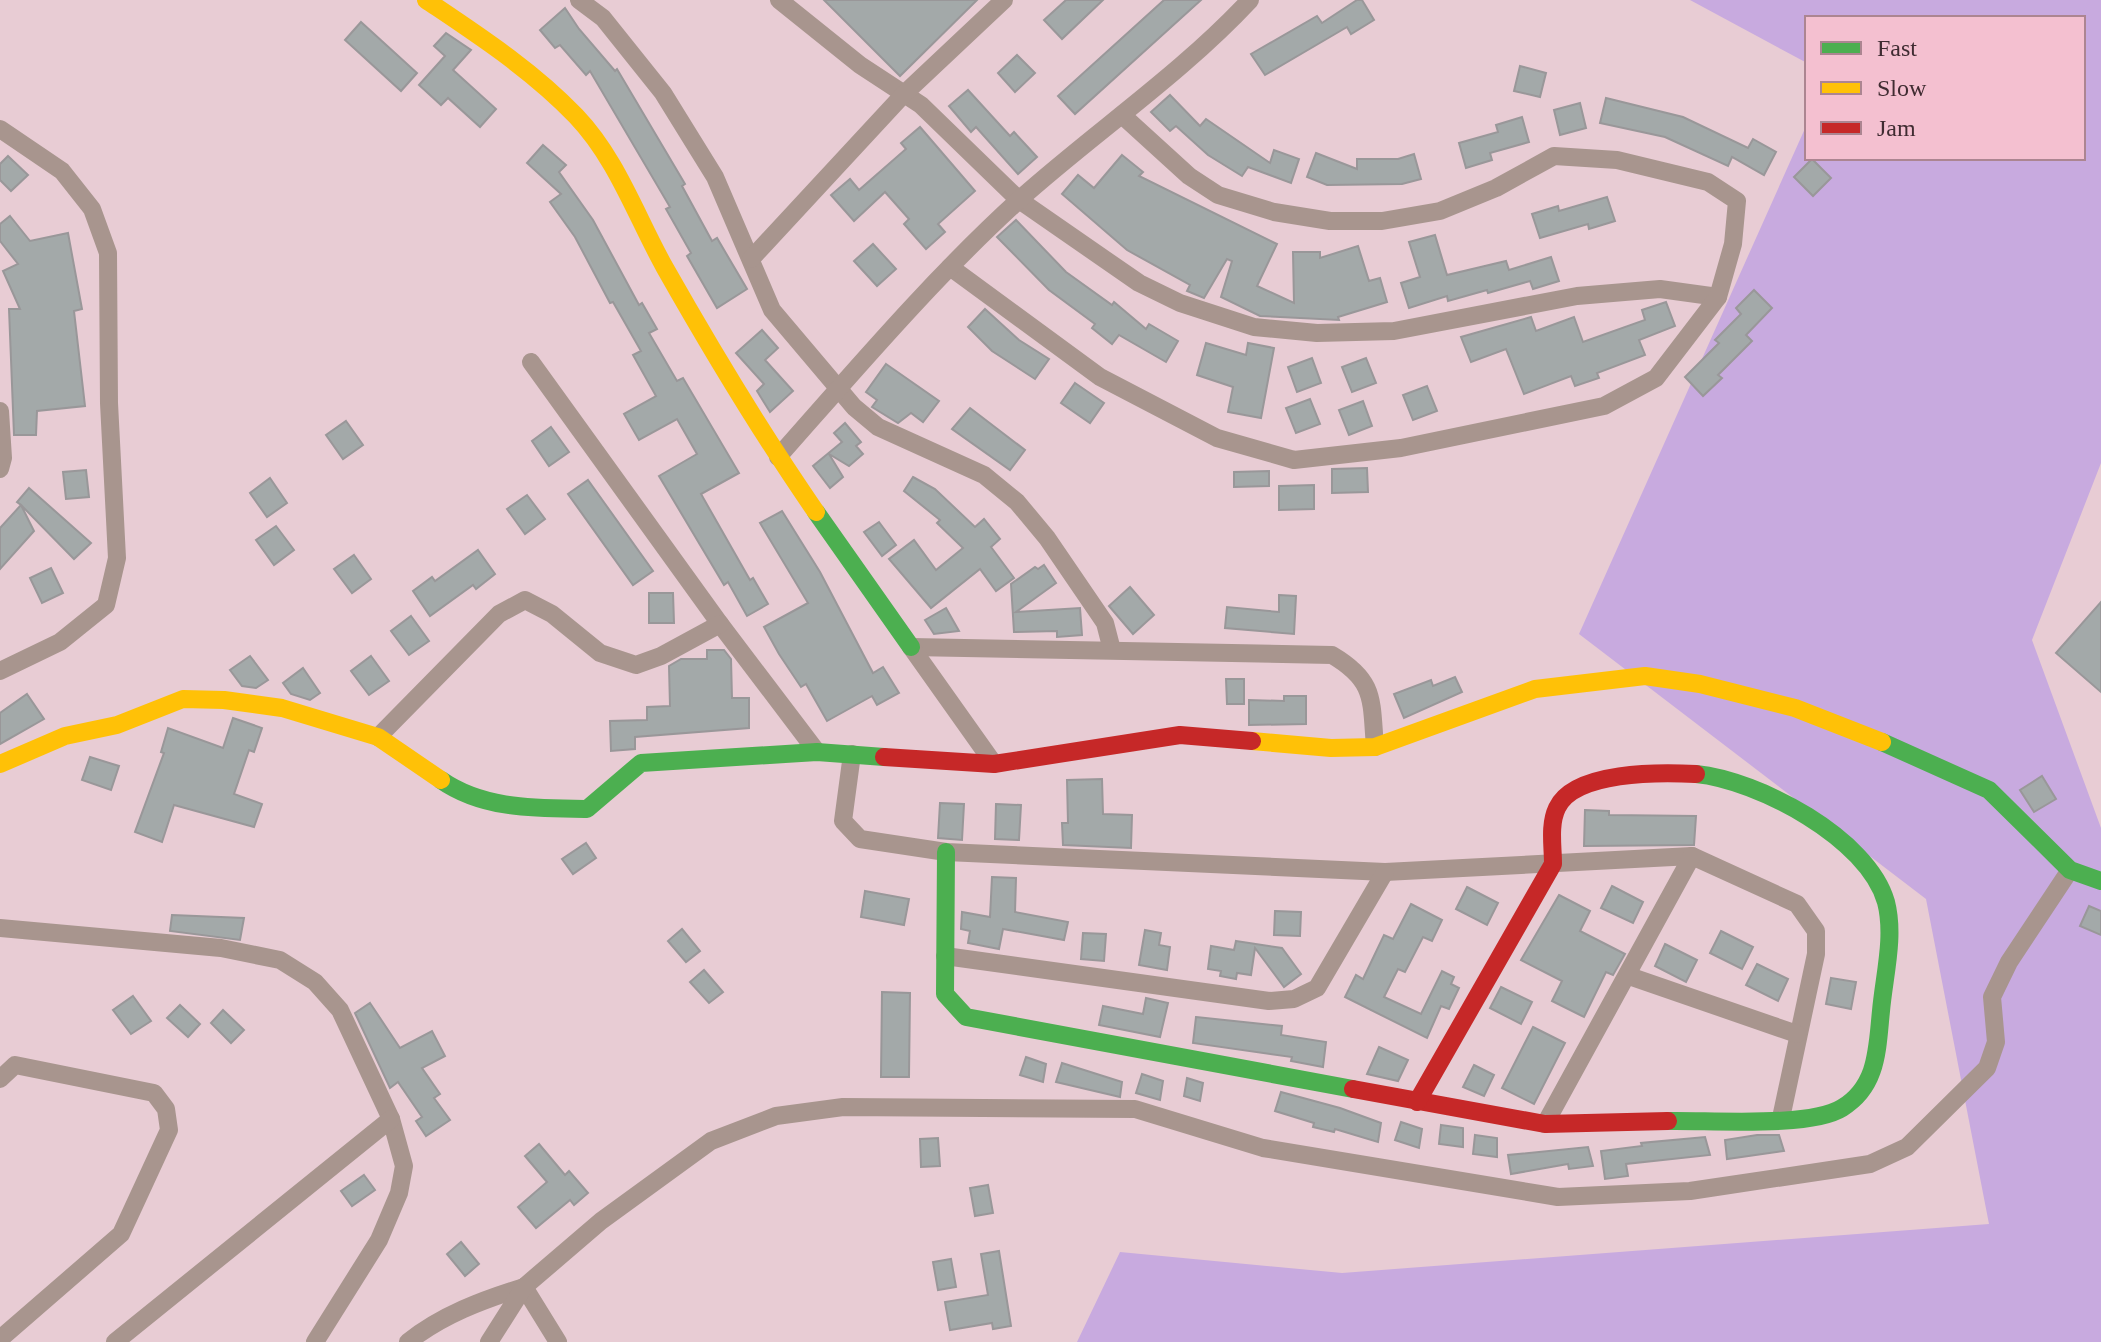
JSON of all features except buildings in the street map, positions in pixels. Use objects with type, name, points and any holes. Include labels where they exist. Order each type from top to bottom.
[{"type":"street","points":[[426,0],[506,54],[576,116],[613,165],[664,266],[778,457],[994,764]]},
{"type":"street","points":[[579,0],[603,18],[663,93],[715,177],[772,310],[854,407],[878,427],[984,475],[1017,502],[1047,538],[1105,623],[1112,650]]},
{"type":"street","points":[[779,0],[950,129],[1019,200],[1139,283],[1180,303],[1254,327],[1317,333],[1394,331],[1577,296],[1660,289],[1718,297]]},
{"type":"street","points":[[751,259],[903,95],[1004,0]]},
{"type":"street","points":[[778,457],[950,267],[1019,200],[1122,115],[1250,0]]},
{"type":"street","points":[[950,267],[1100,377],[1217,438],[1294,460],[1401,448],[1604,406],[1656,378],[1718,297],[1733,244],[1737,201],[1708,182],[1617,160],[1554,156],[1496,188],[1440,211],[1382,221],[1330,221],[1274,212],[1218,195],[1189,176],[1122,115]]},
{"type":"street","points":[[0,129],[62,171],[92,209],[108,253],[109,403],[117,558],[106,605],[60,642],[0,671]]},
{"type":"street","points":[[531,362],[720,624],[817,752]]},
{"type":"street","points":[[0,411],[3,458],[0,469]]},
{"type":"street","points":[[378,737],[499,614],[525,600],[552,614],[600,653],[636,665],[661,656],[720,624]]},
{"type":"street","points":[[911,647],[1332,655],[1356,669],[1371,690],[1375,747]]},
{"type":"street","points":[[0,764],[65,736],[117,725],[183,699],[224,700],[282,708],[378,737],[457,791],[511,807],[587,809],[641,763],[817,752],[994,764],[1180,735],[1331,748],[1375,747],[1535,689],[1645,676],[1700,684],[1795,708],[1883,742],[1989,790],[2070,870],[2101,881]]},
{"type":"street","points":[[852,754],[843,821],[860,839],[946,852],[1385,872],[1692,856],[1797,904],[1816,931],[1816,954],[1781,1118]]},
{"type":"street","points":[[946,852],[945,994],[966,1017],[1417,1102],[1545,1124],[1822,1118],[1850,1106],[1872,1081],[1888,924],[1882,892],[1860,856],[1811,820],[1752,789],[1706,775],[1601,778],[1583,783],[1558,805],[1552,832],[1553,864],[1417,1102]]},
{"type":"street","points":[[1545,1124],[1629,976],[1692,856]]},
{"type":"street","points":[[489,1342],[524,1287],[601,1221],[711,1141],[776,1116],[843,1107],[1135,1109],[1263,1148],[1558,1197],[1690,1191],[1870,1164],[1907,1147],[1987,1068],[1996,1042],[1992,997],[2009,962],[2070,870]]},
{"type":"street","points":[[945,956],[1269,1001],[1294,999],[1317,988],[1385,872]]},
{"type":"street","points":[[0,928],[221,948],[280,960],[315,982],[340,1010],[391,1119],[404,1166],[399,1193],[379,1240],[315,1342]]},
{"type":"street","points":[[1629,976],[1797,1034]]},
{"type":"street","points":[[0,1079],[15,1065],[154,1093],[166,1109],[169,1130],[121,1234],[0,1339]]},
{"type":"street","points":[[115,1342],[391,1119]]},
{"type":"street","points":[[408,1342],[429,1325],[485,1299],[524,1287]]},
{"type":"street","points":[[524,1287],[558,1342]]},
{"type":"shaded area","points":[[1690,0],[2101,0],[2101,463],[2032,640],[2101,828],[2101,1342],[1077,1342],[1120,1252],[1342,1273],[1989,1224],[1926,899],[1579,634],[1805,128],[1805,160],[2085,160],[2085,16],[1805,16],[1805,62]]},
{"type":"traffic: fast","points":[[816,512],[911,647]]},
{"type":"traffic: fast","points":[[1882,742],[1989,790],[2070,870],[2101,881]]},
{"type":"traffic: fast","points":[[441,780],[458,790],[493,802],[587,809],[641,763],[817,752],[884,757]]},
{"type":"traffic: fast","points":[[1668,1121],[1784,1121],[1827,1114],[1854,1099],[1863,1089],[1874,1066],[1889,943],[1886,902],[1875,878],[1834,835],[1779,800],[1721,779],[1696,774]]},
{"type":"traffic: fast","points":[[946,852],[945,994],[966,1017],[1353,1089]]},
{"type":"traffic: slow","points":[[426,0],[523,68],[559,99],[590,133],[615,169],[665,268],[719,361],[816,512]]},
{"type":"traffic: slow","points":[[1252,741],[1331,748],[1375,747],[1535,689],[1645,676],[1700,684],[1795,708],[1882,742]]},
{"type":"traffic: slow","points":[[0,764],[65,736],[117,725],[183,699],[224,700],[282,708],[378,737],[441,780]]},
{"type":"traffic: jam","points":[[884,757],[994,764],[1180,735],[1252,741]]},
{"type":"traffic: jam","points":[[1417,1102],[1553,864],[1553,821],[1557,808],[1566,796],[1599,780],[1619,776],[1696,774]]},
{"type":"traffic: jam","points":[[1353,1089],[1545,1124],[1668,1121]]}]
